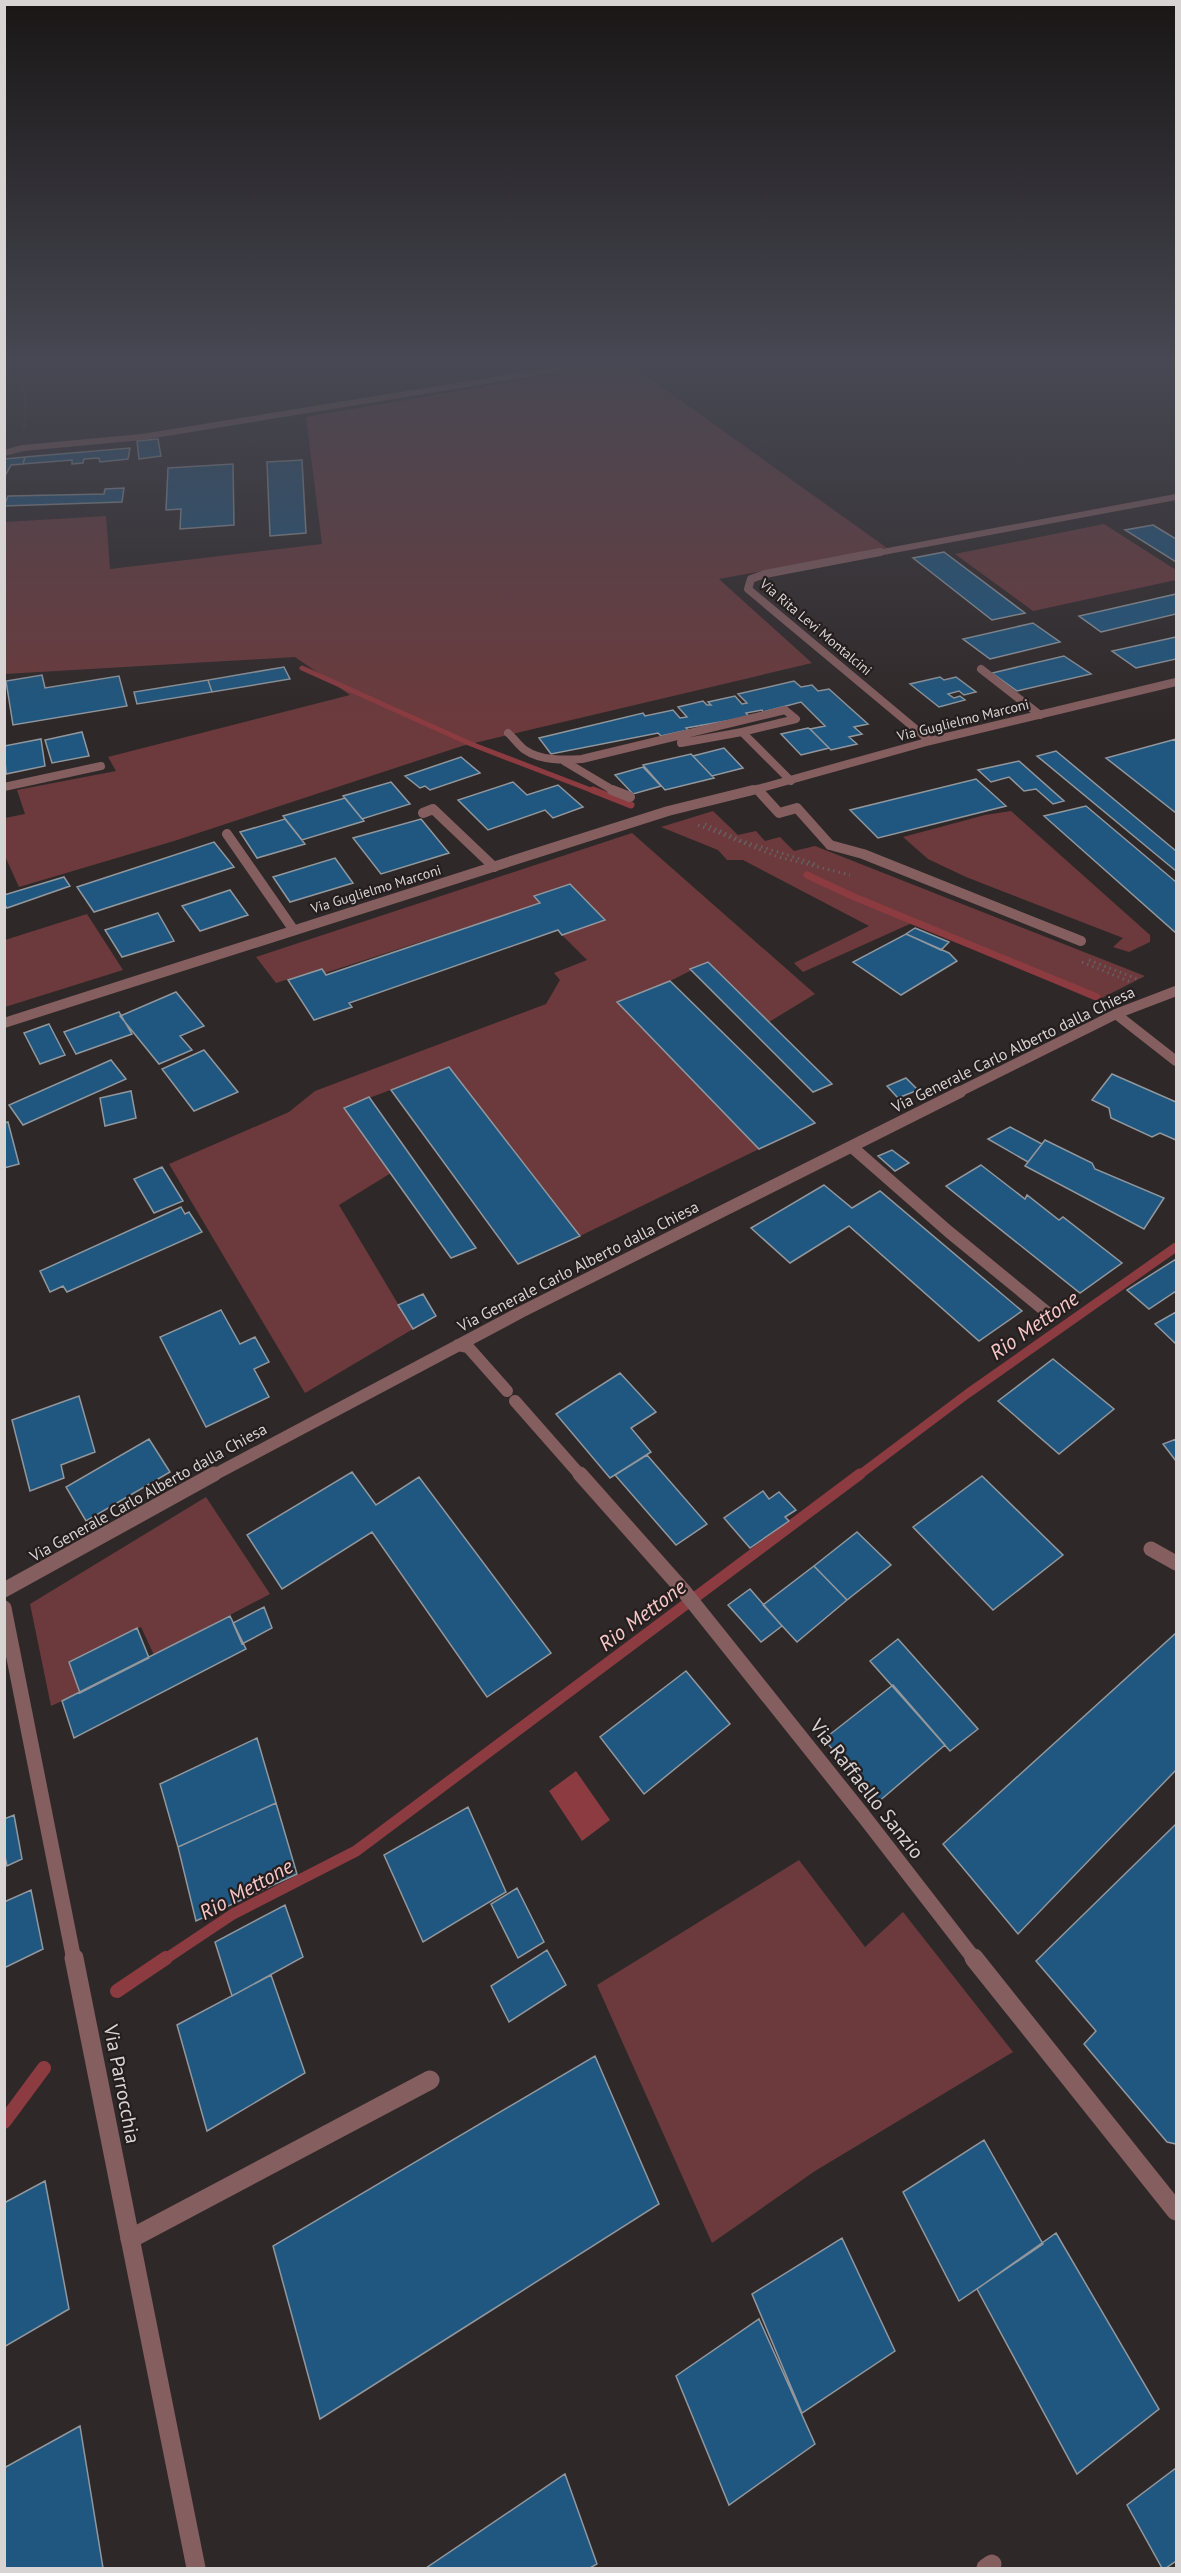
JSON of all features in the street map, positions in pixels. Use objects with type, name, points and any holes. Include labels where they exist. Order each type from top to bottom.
[{"type":"street","name":"Via Rita Levi Montalcini","points":[[930,741],[753,594],[748,589],[751,579],[765,574],[1176,497]]},
{"type":"street","points":[[981,669],[1040,715]]},
{"type":"street","name":"Via Guglielmo Marconi","points":[[4,1023],[668,811],[791,781],[930,741],[1040,715],[1176,678]]},
{"type":"street","points":[[560,760],[582,759],[733,722],[786,710],[796,719],[680,743],[673,737]]},
{"type":"street","points":[[733,722],[791,781]]},
{"type":"street","points":[[508,733],[524,750],[560,760],[611,790],[630,797]]},
{"type":"street","points":[[4,787],[101,766]]},
{"type":"street","points":[[757,789],[778,813],[797,808],[831,845],[863,854],[1081,941]]},
{"type":"street","points":[[423,813],[434,809],[494,867]]},
{"type":"street","points":[[227,834],[293,929]]},
{"type":"street","name":"Via Generale Carlo Alberto dalla Chiesa","points":[[4,1590],[260,1449],[458,1346],[1116,1014],[1176,991]]},
{"type":"street","points":[[1116,1014],[1176,1060]]},
{"type":"street","points":[[852,1147],[949,1232],[1049,1314]]},
{"type":"street","name":"Via Raffaello Sanzio","points":[[458,1346],[468,1347],[698,1608],[862,1814],[922,1894],[1176,2211]]},
{"type":"street","points":[[1151,1549],[1176,1563]]},
{"type":"street","name":"Via Parrocchia","points":[[4,1608],[195,2568]]},
{"type":"street","points":[[130,2239],[430,2080]]},
{"type":"path","points":[[668,811],[762,852],[806,866],[857,877]]},
{"type":"path","points":[[1074,959],[1162,995]]},
{"type":"shaded area","points":[[315,485],[799,485],[887,548],[719,579],[812,663],[462,746],[174,841],[19,887],[4,854],[5,818],[25,814],[17,790],[116,771],[108,757],[350,695],[295,657],[5,674],[5,522],[106,516],[110,569],[322,544]]},
{"type":"shaded area","points":[[1104,524],[1176,570],[1176,580],[1033,611],[955,554]]},
{"type":"shaded area","points":[[713,811],[738,835],[756,831],[765,841],[780,837],[794,851],[815,846],[1145,976],[1096,1001],[912,923],[803,972],[794,963],[869,926],[743,860],[727,860],[718,850],[661,827]]},
{"type":"shaded area","points":[[1011,811],[1150,935],[1150,942],[1129,952],[1113,947],[1123,938],[966,877],[928,859],[903,837],[985,815]]},
{"type":"shaded area","points":[[632,833],[815,994],[769,1022],[708,962],[670,981],[618,1002],[759,1149],[580,1236],[449,1068],[345,1107],[391,1173],[339,1205],[413,1329],[305,1393],[169,1164],[289,1112],[315,1091],[546,1004],[560,980],[554,973],[587,960],[562,935],[605,920],[570,884],[535,896],[540,903],[325,973],[321,969],[276,983],[256,957]]},
{"type":"shaded area","points":[[87,914],[123,970],[5,1007],[5,940]]},
{"type":"shaded area","points":[[206,1497],[270,1594],[154,1655],[141,1627],[69,1662],[80,1693],[51,1706],[30,1604]]},
{"type":"shaded area","points":[[576,1771],[610,1820],[582,1841],[549,1791]]},
{"type":"shaded area","points":[[799,1860],[865,1947],[903,1912],[1013,2052],[815,2171],[712,2243],[597,1985]]},
{"type":"building","points":[[167,485],[233,485],[234,525],[180,529],[181,509],[166,510]]},
{"type":"building","points":[[268,485],[303,485],[306,533],[270,536]]},
{"type":"building","points":[[124,488],[122,502],[4,506],[8,496],[104,494],[105,489]]},
{"type":"building","points":[[1153,525],[1176,539],[1176,562],[1125,530]]},
{"type":"building","points":[[944,552],[1025,613],[992,620],[913,558]]},
{"type":"building","points":[[1176,594],[1176,614],[1101,632],[1079,616]]},
{"type":"building","points":[[1033,623],[1060,642],[990,659],[963,639]]},
{"type":"building","points":[[1176,637],[1176,659],[1136,668],[1112,651]]},
{"type":"building","points":[[1064,656],[1091,674],[1017,691],[992,673]]},
{"type":"building","points":[[284,667],[290,679],[212,692],[208,680]]},
{"type":"building","points":[[42,675],[45,688],[119,676],[127,706],[13,725],[6,681]]},
{"type":"building","points":[[940,677],[944,680],[956,677],[976,692],[964,695],[959,691],[948,694],[954,698],[960,696],[965,700],[939,707],[910,684]]},
{"type":"building","points":[[208,680],[212,692],[137,704],[134,692]]},
{"type":"building","points":[[794,681],[801,687],[812,685],[818,691],[829,689],[868,724],[854,727],[862,734],[849,737],[857,744],[831,750],[810,729],[825,726],[801,702],[763,712],[762,710],[746,713],[749,717],[686,728],[688,730],[661,736],[658,733],[551,754],[539,738],[643,713],[645,716],[673,710],[680,718],[687,717],[678,707],[703,701],[711,705],[708,702],[735,696],[742,704],[747,703],[738,694]]},
{"type":"building","points":[[808,728],[829,748],[801,755],[781,734]]},
{"type":"building","points":[[82,732],[89,756],[52,763],[45,740]]},
{"type":"building","points":[[41,739],[45,766],[6,774],[4,746]]},
{"type":"building","points":[[1176,739],[1176,813],[1106,758]]},
{"type":"building","points":[[724,748],[743,768],[712,776],[693,756]]},
{"type":"building","points":[[1056,751],[1176,851],[1176,871],[1037,756]]},
{"type":"building","points":[[691,754],[714,778],[665,790],[643,765]]},
{"type":"building","points":[[461,757],[480,773],[430,790],[425,786],[420,788],[405,776]]},
{"type":"building","points":[[1019,761],[1064,801],[1053,804],[1036,789],[1024,791],[1009,777],[991,782],[978,770]]},
{"type":"building","points":[[643,767],[661,786],[633,794],[615,775]]},
{"type":"building","points":[[976,779],[1006,806],[878,838],[850,810]]},
{"type":"building","points":[[391,782],[410,804],[362,819],[343,796]]},
{"type":"building","points":[[513,782],[527,795],[558,785],[583,807],[553,818],[545,810],[488,830],[458,800]]},
{"type":"building","points":[[345,798],[364,821],[302,840],[283,816]]},
{"type":"building","points":[[1086,806],[1176,882],[1176,933],[1044,816]]},
{"type":"building","points":[[285,819],[305,844],[257,858],[240,832]]},
{"type":"building","points":[[421,819],[449,853],[381,874],[353,838]]},
{"type":"building","points":[[214,842],[234,867],[94,912],[77,887]]},
{"type":"building","points":[[335,858],[353,883],[290,902],[273,877]]},
{"type":"building","points":[[64,877],[70,886],[7,908],[4,904],[4,895]]},
{"type":"building","points":[[570,884],[605,920],[562,935],[558,930],[349,1003],[352,1007],[314,1020],[288,980],[322,969],[326,975],[540,903],[534,896]]},
{"type":"building","points":[[230,890],[248,915],[200,931],[182,906]]},
{"type":"building","points":[[158,913],[174,941],[122,957],[105,930]]},
{"type":"building","points":[[915,928],[949,942],[941,950],[906,934]]},
{"type":"building","points":[[906,934],[949,953],[957,961],[901,995],[853,962]]},
{"type":"building","points":[[708,962],[832,1084],[813,1092],[690,969]]},
{"type":"building","points":[[670,981],[815,1123],[759,1149],[617,1002]]},
{"type":"building","points":[[176,992],[204,1026],[180,1036],[192,1050],[159,1064],[120,1016]]},
{"type":"building","points":[[119,1012],[132,1034],[76,1054],[64,1032]]},
{"type":"building","points":[[49,1024],[65,1055],[40,1064],[24,1033]]},
{"type":"building","points":[[204,1050],[238,1092],[194,1111],[162,1069]]},
{"type":"building","points":[[111,1060],[126,1079],[23,1125],[9,1105]]},
{"type":"building","points":[[449,1067],[580,1236],[518,1264],[391,1090]]},
{"type":"building","points":[[1112,1074],[1176,1102],[1176,1140],[1160,1133],[1152,1137],[1111,1118],[1109,1108],[1092,1100]]},
{"type":"building","points":[[906,1078],[918,1090],[898,1098],[887,1086]]},
{"type":"building","points":[[131,1091],[136,1118],[105,1126],[100,1098]]},
{"type":"building","points":[[369,1097],[476,1248],[451,1258],[344,1108]]},
{"type":"building","points":[[8,1122],[19,1164],[4,1168],[4,1123]]},
{"type":"building","points":[[1010,1127],[1042,1144],[1028,1162],[988,1139]]},
{"type":"building","points":[[1045,1140],[1092,1163],[1095,1169],[1164,1198],[1144,1229],[1025,1166]]},
{"type":"building","points":[[892,1150],[909,1163],[895,1171],[878,1156]]},
{"type":"building","points":[[981,1165],[1025,1199],[1027,1195],[1059,1220],[1063,1217],[1122,1263],[1080,1293],[946,1186]]},
{"type":"building","points":[[162,1167],[183,1201],[154,1213],[134,1179]]},
{"type":"building","points":[[824,1185],[852,1208],[880,1191],[1022,1311],[979,1341],[849,1226],[790,1263],[751,1228]]},
{"type":"building","points":[[181,1207],[185,1214],[189,1212],[202,1232],[67,1292],[63,1286],[50,1292],[40,1271]]},
{"type":"building","points":[[1176,1259],[1176,1291],[1149,1309],[1127,1290]]},
{"type":"building","points":[[423,1294],[436,1316],[413,1329],[398,1305]]},
{"type":"building","points":[[221,1310],[240,1344],[255,1337],[269,1362],[254,1369],[269,1397],[206,1427],[160,1337]]},
{"type":"building","points":[[1176,1312],[1176,1344],[1155,1324]]},
{"type":"building","points":[[1053,1359],[1114,1409],[1059,1454],[998,1401]]},
{"type":"building","points":[[620,1373],[656,1412],[631,1428],[651,1452],[610,1478],[556,1414]]},
{"type":"building","points":[[79,1396],[95,1452],[61,1465],[64,1478],[30,1491],[12,1420]]},
{"type":"building","points":[[149,1439],[170,1472],[86,1521],[66,1487]]},
{"type":"building","points":[[1176,1439],[1176,1461],[1163,1444]]},
{"type":"building","points":[[647,1455],[707,1524],[676,1545],[615,1475]]},
{"type":"building","points":[[352,1472],[376,1505],[419,1477],[551,1653],[487,1697],[372,1532],[282,1589],[247,1535]]},
{"type":"building","points":[[982,1476],[1063,1555],[993,1610],[913,1527]]},
{"type":"building","points":[[763,1491],[769,1499],[779,1492],[796,1510],[785,1517],[789,1521],[750,1548],[724,1518]]},
{"type":"building","points":[[857,1532],[891,1565],[847,1600],[814,1566]]},
{"type":"building","points":[[814,1566],[847,1600],[797,1642],[763,1605]]},
{"type":"building","points":[[750,1589],[782,1626],[761,1642],[728,1605]]},
{"type":"building","points":[[264,1607],[272,1628],[242,1644],[233,1623]]},
{"type":"building","points":[[230,1616],[246,1649],[74,1738],[62,1701]]},
{"type":"building","points":[[137,1628],[149,1658],[80,1693],[69,1662]]},
{"type":"building","points":[[1176,1633],[1176,1770],[1018,1934],[943,1844]]},
{"type":"building","points":[[898,1639],[978,1729],[950,1751],[870,1661]]},
{"type":"building","points":[[686,1671],[730,1724],[644,1794],[600,1737]]},
{"type":"building","points":[[893,1685],[945,1745],[877,1803],[824,1739]]},
{"type":"building","points":[[257,1738],[276,1803],[178,1847],[160,1784]]},
{"type":"building","points":[[276,1803],[297,1874],[196,1921],[178,1847]]},
{"type":"building","points":[[468,1807],[506,1892],[423,1942],[384,1855]]},
{"type":"building","points":[[14,1815],[22,1859],[7,1866],[4,1852],[4,1819]]},
{"type":"building","points":[[1176,1824],[1176,2144],[1167,2142],[1084,2044],[1096,2031],[1036,1961]]},
{"type":"building","points":[[517,1888],[544,1942],[518,1958],[491,1904]]},
{"type":"building","points":[[31,1890],[43,1949],[4,1968],[4,1902]]},
{"type":"building","points":[[285,1905],[303,1957],[232,1996],[215,1942]]},
{"type":"building","points":[[547,1950],[566,1985],[509,2022],[491,1986]]},
{"type":"building","points":[[271,1975],[305,2073],[207,2131],[177,2025]]},
{"type":"building","points":[[595,2056],[659,2204],[320,2419],[273,2246]]},
{"type":"building","points":[[984,2140],[1043,2244],[959,2301],[903,2192]]},
{"type":"building","points":[[45,2181],[69,2309],[4,2347],[4,2203]]},
{"type":"building","points":[[1056,2233],[1159,2409],[1077,2474],[977,2289]]},
{"type":"building","points":[[842,2238],[895,2351],[802,2413],[752,2294]]},
{"type":"building","points":[[759,2319],[815,2444],[729,2505],[676,2376]]},
{"type":"building","points":[[80,2426],[103,2568],[4,2568],[4,2468]]},
{"type":"building","points":[[1176,2468],[1176,2561],[1162,2568],[1127,2505]]},
{"type":"building","points":[[565,2474],[597,2564],[590,2568],[426,2568]]},
{"type":"waterway","points":[[302,668],[471,744],[596,792]]},
{"type":"waterway","points":[[593,790],[631,805]]},
{"type":"waterway","points":[[807,875],[852,896],[1097,997]]},
{"type":"waterway","name":"Rio Mettone","points":[[858,1476],[967,1394],[1176,1247]]},
{"type":"waterway","name":"Rio Mettone","points":[[164,1960],[233,1914],[356,1851],[860,1474]]},
{"type":"waterway","name":"Rio Mettone","points":[[117,1991],[166,1958]]},
{"type":"waterway","name":"Rio Mettone","points":[[4,2122],[44,2068]]}]
